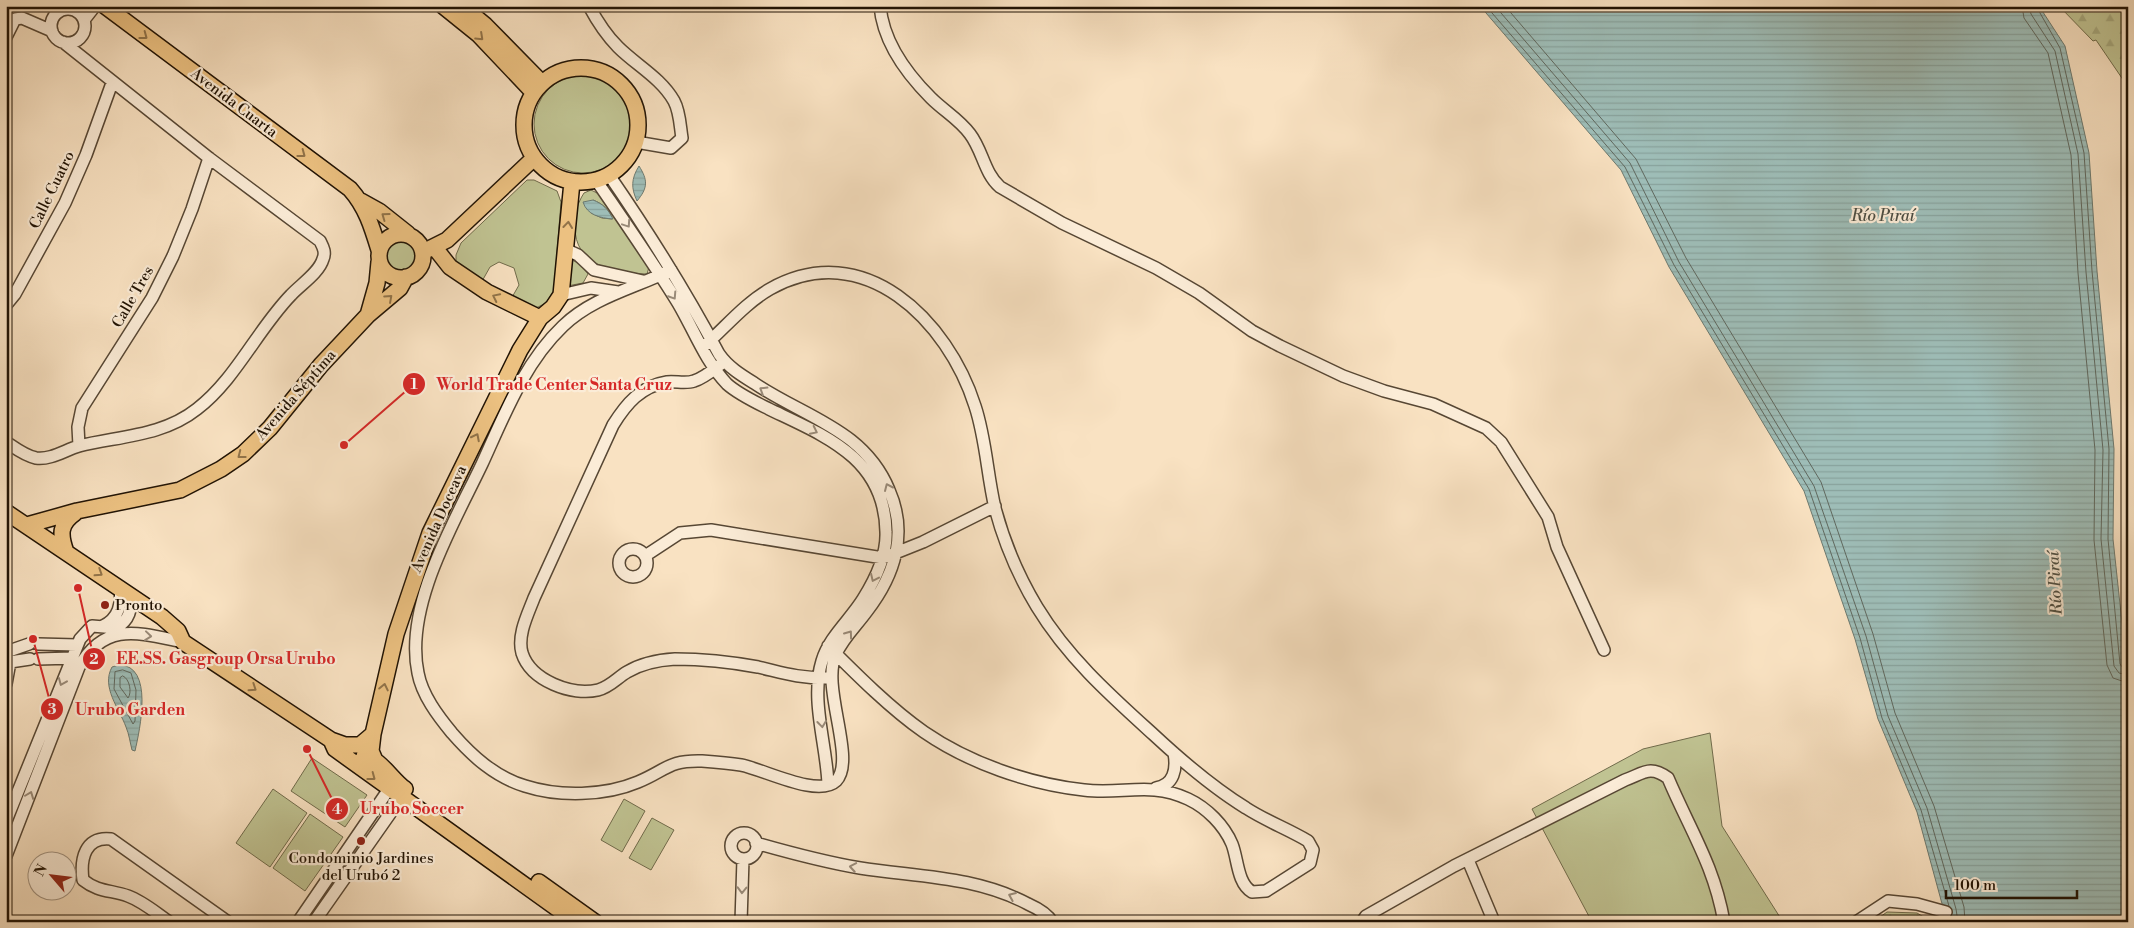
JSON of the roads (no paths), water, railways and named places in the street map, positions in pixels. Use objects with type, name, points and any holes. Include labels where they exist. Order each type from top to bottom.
[{"type":"main road","name":"Avenida Cuarta","points":[[105,6],[350,189],[361,201],[379,211],[408,234]]},
{"type":"main road","points":[[443,6],[537,88]]},
{"type":"main road","points":[[462,6],[485,25],[537,88]]},
{"type":"main road","points":[[588,67],[611,76],[629,93],[636,108],[638,125],[636,142],[630,155],[620,166],[603,177],[572,182],[551,173],[534,158],[524,132],[527,105],[537,88],[555,73],[571,68],[588,67]]},
{"type":"main road","points":[[534,158],[446,240],[429,250],[418,269],[406,277],[390,276],[379,256],[387,238],[401,233],[408,234],[429,250],[450,267],[487,292],[540,318]]},
{"type":"main road","points":[[561,295],[572,182]]},
{"type":"main road","name":"Avenida Cuarta","points":[[361,201],[379,256]]},
{"type":"main road","name":"Avenida Séptima","points":[[368,315],[377,283],[379,256]]},
{"type":"main road","name":"Avenida Séptima","points":[[27,525],[78,511],[180,490],[221,469],[243,454],[270,428],[321,365],[368,315],[400,288],[406,277]]},
{"type":"main road","name":"Avenida Doceava","points":[[374,758],[371,750],[373,734],[396,634],[430,533],[520,350],[540,318],[553,307],[561,295]]},
{"type":"main road","points":[[66,552],[61,537],[62,527],[67,519],[78,511]]},
{"type":"main road","points":[[6,512],[125,591],[178,631],[183,642],[331,740],[345,745],[360,745],[373,734]]},
{"type":"main road","points":[[331,740],[335,750],[576,922]]},
{"type":"main road","points":[[353,762],[359,757],[374,758],[394,781],[595,922]]},
{"type":"street","points":[[6,442],[20,452],[36,458],[52,456],[79,446],[121,439],[165,428],[196,410],[218,391],[289,297],[323,260],[325,250],[320,241],[209,158],[63,42],[58,40],[52,31],[51,25],[60,11],[77,11],[95,6]]},
{"type":"street","points":[[590,6],[600,26],[618,47],[656,80],[674,101],[680,118],[682,138],[671,148],[636,142]]},
{"type":"street","points":[[880,6],[888,38],[908,72],[932,99],[966,129],[972,137],[993,181],[1000,187],[1062,223],[1156,268],[1199,293],[1252,331],[1280,346],[1351,379],[1384,391],[1433,404],[1486,428],[1501,442],[1548,517],[1557,547],[1604,650]]},
{"type":"street","points":[[63,42],[68,43],[78,40],[84,31],[77,11]]},
{"type":"street","points":[[6,37],[15,19],[22,18],[52,31]]},
{"type":"street","name":"Calle Cuatro","points":[[6,305],[15,294],[65,203],[86,155],[112,82]]},
{"type":"street","name":"Calle Tres","points":[[79,446],[78,427],[82,408],[93,388],[110,366],[164,272],[192,209],[209,158]]},
{"type":"street","points":[[603,177],[660,276],[707,344],[724,361],[764,390],[846,435],[871,458],[889,488],[896,506],[899,528],[898,552],[893,566],[876,600],[821,662],[843,765],[837,780],[828,785],[807,785],[740,765],[702,761],[670,764],[636,783],[615,788],[573,793],[549,792],[526,786],[495,772],[467,750],[447,727],[429,701],[418,675],[416,648],[418,623],[439,554],[519,385],[534,359],[558,331],[578,313],[618,292],[660,276],[671,270]]},
{"type":"street","points":[[603,177],[653,239],[671,270],[707,344],[714,368],[735,389],[828,438],[857,459],[872,480],[883,511],[886,531],[883,558],[863,600],[832,650]]},
{"type":"street","points":[[565,248],[578,255],[594,270],[643,281]]},
{"type":"street","points":[[591,288],[594,270]]},
{"type":"street","points":[[707,344],[753,300],[771,288],[792,279],[824,273],[847,274],[890,289],[907,301],[934,327],[955,358],[975,404],[995,506],[1016,568],[1037,607],[1067,651],[1110,696],[1197,774],[1247,809],[1308,841],[1313,850],[1310,862],[1266,891],[1252,892],[1245,886],[1232,844],[1225,832],[1208,812],[1187,798],[1156,788]]},
{"type":"street","points":[[561,295],[591,288],[618,292]]},
{"type":"street","points":[[724,361],[694,381],[665,382],[650,387],[635,395],[624,408],[610,433],[534,598],[525,620],[521,640],[522,652],[527,664],[551,682],[564,689],[583,692],[600,690],[614,683],[626,673],[658,660],[720,661],[759,667],[793,677],[824,678]]},
{"type":"street","points":[[645,556],[680,533],[711,530],[883,558],[923,542],[995,506]]},
{"type":"street","points":[[6,821],[77,645],[89,628],[103,626],[114,619],[125,591]]},
{"type":"street","points":[[6,856],[87,652],[96,642],[112,635],[152,636],[183,642]]},
{"type":"street","points":[[7,658],[33,644],[77,645]]},
{"type":"street","points":[[832,650],[924,732],[950,747],[988,764],[1036,782],[1086,791],[1163,787],[1171,779],[1176,765],[1174,753]]},
{"type":"street","points":[[7,658],[72,658]]},
{"type":"street","points":[[6,684],[7,658]]},
{"type":"street","points":[[824,678],[818,694],[828,785]]},
{"type":"street","points":[[1362,922],[1366,916],[1468,860],[1626,780],[1652,770],[1658,771],[1668,778],[1704,853],[1718,890],[1724,922]]},
{"type":"street","points":[[298,922],[395,793]]},
{"type":"street","points":[[314,922],[395,793]]},
{"type":"street","points":[[743,859],[733,852],[732,844],[736,837],[748,834],[756,843],[818,860],[862,868],[949,878],[986,886],[1040,910],[1052,922]]},
{"type":"street","points":[[168,922],[129,896],[103,892],[83,880],[82,860],[87,847],[94,841],[111,839],[228,922]]},
{"type":"street","points":[[743,859],[754,854],[756,843]]},
{"type":"street","points":[[741,922],[743,859]]},
{"type":"street","points":[[1468,860],[1494,922]]},
{"type":"street","points":[[1856,922],[1888,901],[1917,904],[1946,912]]},
{"type":"water","name":"Río Piraí","points":[[1480,6],[2039,6],[2065,46],[2089,153],[2097,271],[2114,449],[2113,539],[2128,679],[2128,922],[1947,922],[1917,812],[1878,719],[1855,639],[1804,491],[1669,267],[1621,170]]},
{"type":"water","points":[[639,166],[646,184],[637,201],[633,183],[634,175]]},
{"type":"water","points":[[593,200],[605,207],[613,219],[599,217],[591,213],[583,202]]},
{"type":"water","points":[[119,665],[130,668],[137,675],[141,686],[140,728],[135,751],[132,750],[127,730],[110,690],[109,675],[112,667]]},
{"type":"place","name":"World Trade Center Santa Cruz","points":[[344,445]]},
{"type":"place","name":"EE.SS. Gasgroup Orsa Urubo","points":[[78,588]]},
{"type":"place","name":"Pronto","points":[[105,605]]},
{"type":"place","name":"Urubo Garden","points":[[33,639]]},
{"type":"place","name":"Urubo Soccer","points":[[307,749]]},
{"type":"place","name":"Condominio Jardines del Urubó 2","points":[[361,841]]}]
